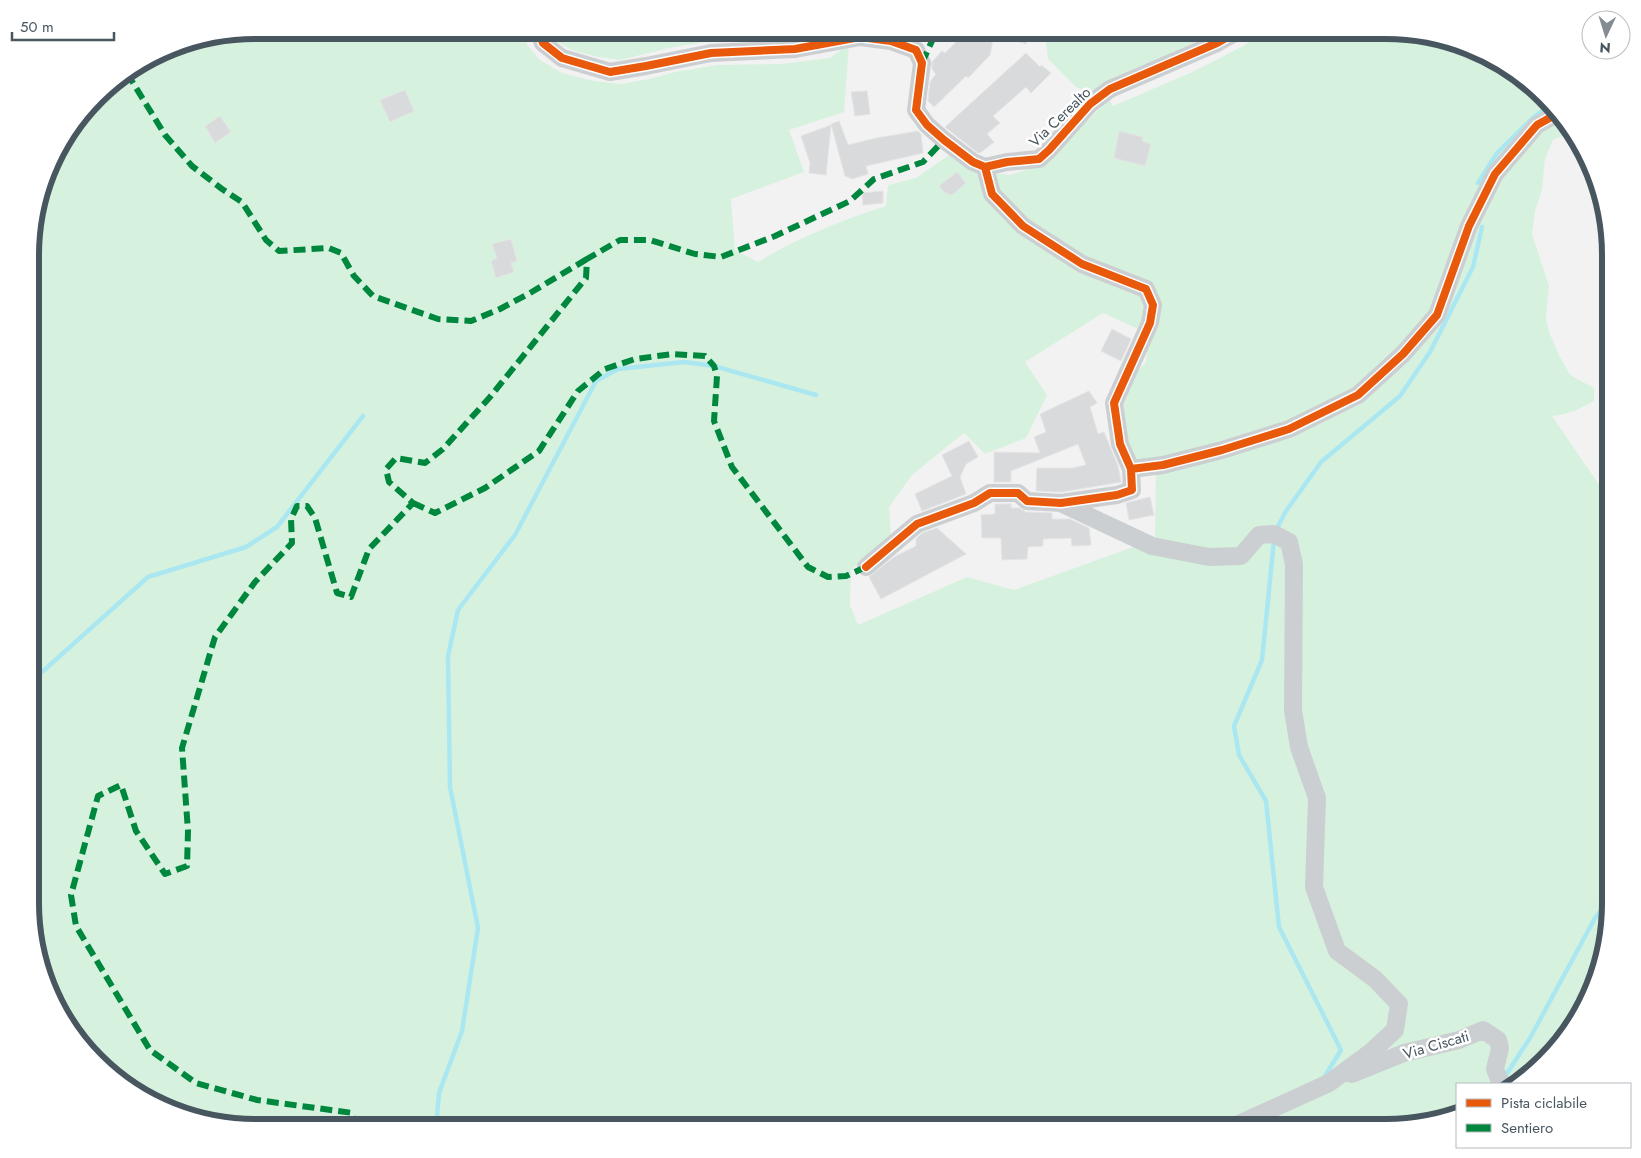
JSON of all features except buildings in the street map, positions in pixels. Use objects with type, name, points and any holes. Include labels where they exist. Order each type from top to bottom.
[{"type":"street","points":[[542,39],[544,43],[562,58],[610,72],[711,53],[795,49],[849,39]]},
{"type":"street","points":[[866,567],[917,524],[974,503],[990,493],[1018,494],[1027,501],[1061,503],[1117,495],[1132,490],[1131,469],[1120,444],[1114,403],[1150,323],[1153,305],[1146,289],[1082,264],[1023,226],[992,194],[985,167],[973,162],[944,140],[916,110],[922,63],[916,50],[891,41],[876,39]]},
{"type":"street","name":"Via Cerealto","points":[[985,167],[1007,162],[1039,159],[1090,104],[1110,89],[1224,39]]},
{"type":"street","points":[[1131,469],[1162,465],[1222,450],[1289,429],[1358,395],[1404,354],[1437,315],[1469,226],[1495,174],[1537,125],[1553,116]]},
{"type":"street","points":[[1061,503],[1152,546],[1209,557],[1241,556],[1259,535],[1274,534],[1289,542],[1294,564],[1292,603],[1293,710],[1299,746],[1317,798],[1314,887],[1337,951],[1376,979],[1400,1004],[1395,1030],[1370,1052],[1329,1083],[1250,1119]]},
{"type":"street","name":"Via Ciscati","points":[[1329,1083],[1404,1053],[1459,1040],[1483,1030],[1498,1040],[1500,1048],[1495,1069],[1501,1083]]},
{"type":"green space","points":[[241,39],[524,39],[540,60],[562,73],[594,81],[621,84],[717,65],[781,64],[830,58],[849,44],[844,112],[789,130],[804,172],[731,199],[735,250],[758,262],[820,230],[886,206],[888,185],[916,178],[949,155],[971,171],[1011,175],[1040,165],[1109,100],[1076,87],[1048,59],[1046,39],[1202,39],[1100,85],[1113,106],[1190,73],[1245,45],[1252,39],[1400,39],[1442,46],[1482,61],[1518,83],[1549,112],[1566,135],[1553,140],[1545,159],[1542,190],[1535,211],[1532,234],[1549,286],[1546,318],[1549,332],[1570,375],[1594,388],[1594,401],[1573,411],[1552,416],[1602,489],[1602,917],[1591,973],[1580,999],[1558,1035],[1529,1066],[1506,1083],[1456,1083],[1456,1108],[1400,1119],[241,1119],[185,1108],[159,1097],[123,1075],[83,1035],[61,999],[50,973],[39,917],[39,241],[43,213],[50,185],[61,159],[75,135],[92,112],[112,92],[135,75],[159,61],[185,50]],"holes":[[[1103,313],[1149,334],[1146,362],[1107,404],[1131,473],[1156,467],[1155,539],[1014,590],[967,577],[858,625],[850,605],[851,570],[891,537],[889,507],[912,475],[964,433],[985,454],[1026,438],[1047,395],[1025,362]]]},
{"type":"green space","points":[[554,39],[787,39],[716,40],[669,48],[620,60],[598,57],[572,50]]},
{"type":"green space","points":[[837,39],[906,39],[902,44],[849,44]]},
{"type":"waterway","points":[[1478,183],[1497,153],[1535,116],[1546,109]]},
{"type":"waterway","points":[[1276,530],[1286,511],[1321,462],[1400,396],[1430,352],[1473,267],[1482,227]]},
{"type":"waterway","points":[[437,1119],[439,1093],[462,1031],[478,928],[450,787],[448,656],[458,610],[515,535],[596,381],[618,369],[684,362],[714,366],[816,395]]},
{"type":"waterway","points":[[39,675],[148,577],[246,547],[277,527],[363,416]]},
{"type":"waterway","points":[[1274,540],[1262,660],[1234,726],[1239,755],[1266,801],[1279,927],[1341,1050],[1325,1076]]},
{"type":"waterway","points":[[1504,1078],[1530,1038],[1595,918],[1602,910]]},
{"type":"marked path","points":[[922,63],[933,39]]},
{"type":"marked path","points":[[130,78],[165,135],[192,166],[242,202],[266,240],[279,251],[329,248],[341,253],[354,276],[373,296],[438,319],[471,321],[500,309],[530,293],[587,259]]},
{"type":"marked path","points":[[353,1119],[353,1113],[257,1100],[196,1083],[150,1050],[76,926],[71,895],[98,796],[121,785],[136,831],[165,874],[187,866],[188,831],[182,748],[215,637],[255,582],[292,543],[291,519],[297,506],[307,506],[315,518],[337,593],[351,597],[369,549],[413,503],[389,482],[386,469],[396,458],[425,463],[443,449],[490,397],[586,278],[587,259],[620,240],[650,240],[695,254],[721,257],[775,236],[850,201],[874,179],[923,162],[944,140]]},
{"type":"marked path","points":[[413,503],[435,513],[485,488],[539,451],[578,391],[605,369],[635,359],[673,354],[705,356],[714,366],[717,376],[714,421],[732,467],[808,567],[828,577],[846,576],[866,567]]},
{"type":"cycle path","points":[[541,39],[543,43],[562,58],[610,72],[711,53],[795,49],[849,39]]},
{"type":"cycle path","points":[[876,39],[891,41],[916,50],[922,63],[916,110],[927,125],[944,140],[973,162],[985,167],[1007,162],[1039,159],[1090,104],[1110,89],[1224,39]]},
{"type":"cycle path","points":[[1131,469],[1163,465],[1222,450],[1289,429],[1358,395],[1403,354],[1437,315],[1469,226],[1495,174],[1537,125],[1553,116]]},
{"type":"cycle path","points":[[866,567],[917,524],[974,503],[990,493],[1018,493],[1027,501],[1061,503],[1117,495],[1132,490],[1131,469],[1120,444],[1114,403],[1150,323],[1153,305],[1146,289],[1082,264],[1023,226],[992,194],[985,167]]}]
